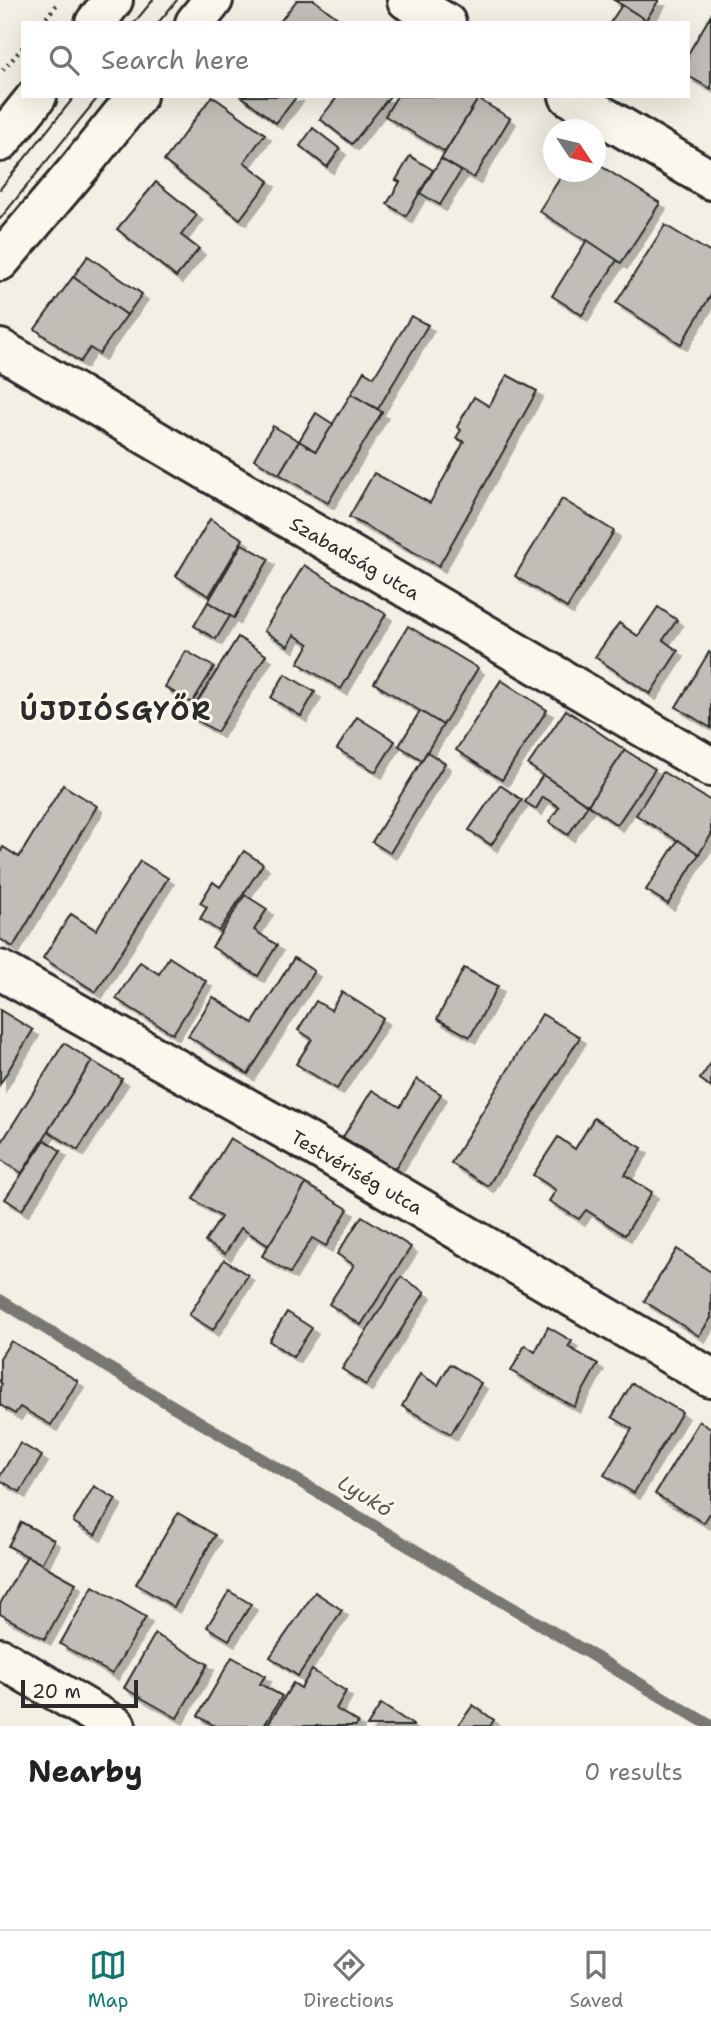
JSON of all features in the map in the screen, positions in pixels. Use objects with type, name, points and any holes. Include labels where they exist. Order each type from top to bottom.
[{"type":"street","points":[[97,21],[113,0]]},
{"type":"street","points":[[197,21],[213,0]]},
{"type":"street","points":[[407,0],[443,21]]},
{"type":"street","points":[[0,142],[35,98]]},
{"type":"street","points":[[0,261],[134,98]]},
{"type":"street","points":[[572,98],[711,180]]},
{"type":"street","name":"Szabadság utca","points":[[0,349],[711,767]]},
{"type":"street","name":"Testvériség utca","points":[[0,970],[309,1143],[711,1378]]},
{"type":"street","points":[[0,1658],[117,1726]]},
{"type":"path","points":[[44,21],[61,0]]},
{"type":"path","points":[[0,74],[21,49]]},
{"type":"building","points":[[297,0],[314,0],[341,21],[281,21]]},
{"type":"building","points":[[614,0],[659,0],[646,20]]},
{"type":"building","points":[[622,5],[647,21],[611,21]]},
{"type":"building","points":[[711,15],[711,89],[690,77],[690,51]]},
{"type":"building","points":[[211,98],[215,98],[265,134],[244,162],[269,181],[240,219],[164,161]]},
{"type":"building","points":[[244,98],[295,98],[276,123]]},
{"type":"building","points":[[336,98],[388,98],[352,144],[320,119]]},
{"type":"building","points":[[396,98],[478,99],[445,152],[385,116]]},
{"type":"building","points":[[478,99],[510,118],[474,178],[441,159]]},
{"type":"building","points":[[313,128],[340,149],[327,167],[300,146]]},
{"type":"building","points":[[445,152],[441,159],[461,171],[440,205],[420,193]]},
{"type":"building","points":[[410,156],[433,170],[406,216],[387,204],[400,182],[396,180]]},
{"type":"building","points":[[606,169],[660,203],[621,263],[539,211],[558,182],[606,182]]},
{"type":"building","points":[[156,182],[197,215],[181,235],[199,249],[176,277],[117,229]]},
{"type":"building","points":[[665,225],[711,253],[711,295],[681,344],[616,303]]},
{"type":"building","points":[[587,240],[617,260],[582,315],[552,296]]},
{"type":"building","points":[[88,256],[142,294],[127,315],[73,277]]},
{"type":"building","points":[[73,277],[127,315],[99,354],[90,348],[80,362],[35,329]]},
{"type":"building","points":[[411,316],[428,325],[378,409],[351,394],[364,371],[374,377]]},
{"type":"building","points":[[507,375],[537,391],[439,566],[349,517],[374,473],[430,503],[464,442],[456,438],[461,430],[457,427],[474,397],[489,406]]},
{"type":"building","points":[[351,394],[382,412],[328,503],[279,474],[299,441],[316,451]]},
{"type":"building","points":[[316,413],[333,424],[316,451],[299,441]]},
{"type":"building","points":[[273,426],[299,441],[279,474],[254,459]]},
{"type":"building","points":[[562,499],[614,531],[567,608],[515,576]]},
{"type":"building","points":[[210,519],[243,539],[209,596],[176,576]]},
{"type":"building","points":[[242,544],[269,559],[234,618],[208,602]]},
{"type":"building","points":[[304,565],[386,614],[341,689],[298,663],[309,644],[294,635],[288,646],[264,631]]},
{"type":"building","points":[[208,602],[230,616],[216,639],[194,626]]},
{"type":"building","points":[[658,607],[677,620],[663,640],[678,651],[650,694],[595,657],[619,623],[638,636]]},
{"type":"building","points":[[408,626],[478,668],[443,725],[374,683]]},
{"type":"building","points":[[238,637],[266,655],[217,732],[189,715]]},
{"type":"building","points":[[186,651],[214,667],[192,703],[165,687]]},
{"type":"building","points":[[709,652],[711,654],[711,728],[676,707]]},
{"type":"building","points":[[285,674],[315,692],[301,716],[271,698]]},
{"type":"building","points":[[501,680],[547,710],[502,780],[456,750]]},
{"type":"building","points":[[566,710],[625,750],[588,805],[528,765]]},
{"type":"building","points":[[420,711],[443,725],[422,760],[399,746]]},
{"type":"building","points":[[357,717],[395,741],[376,772],[337,749]]},
{"type":"building","points":[[625,750],[655,769],[617,825],[588,805]]},
{"type":"building","points":[[427,752],[445,763],[390,853],[372,842]]},
{"type":"building","points":[[663,772],[711,801],[711,835],[699,854],[636,815]]},
{"type":"building","points":[[543,775],[588,805],[568,835],[549,822],[559,807],[543,797],[536,809],[525,802]]},
{"type":"building","points":[[63,785],[97,806],[13,947],[0,939],[0,853],[3,847],[19,857]]},
{"type":"building","points":[[500,785],[522,800],[491,845],[469,830]]},
{"type":"building","points":[[678,840],[699,854],[668,904],[646,890]]},
{"type":"building","points":[[244,851],[263,864],[219,931],[200,919],[207,907],[200,903],[213,882],[220,887]]},
{"type":"building","points":[[140,861],[168,878],[96,992],[43,958],[71,914],[96,930]]},
{"type":"building","points":[[245,895],[267,909],[254,930],[277,945],[258,976],[212,947]]},
{"type":"building","points":[[169,957],[206,981],[173,1034],[116,999],[140,962],[159,974]]},
{"type":"building","points":[[294,958],[314,971],[248,1074],[188,1036],[213,997],[253,1023]]},
{"type":"building","points":[[464,968],[498,986],[470,1037],[437,1019]]},
{"type":"building","points":[[342,992],[383,1018],[337,1089],[296,1064],[312,1039],[298,1030],[316,1001],[331,1010]]},
{"type":"building","points":[[0,1010],[33,1030],[0,1084]]},
{"type":"building","points":[[542,1014],[580,1037],[488,1186],[451,1163]]},
{"type":"building","points":[[64,1043],[92,1061],[22,1173],[0,1159],[0,1145]]},
{"type":"building","points":[[92,1061],[122,1079],[78,1150],[48,1131]]},
{"type":"building","points":[[711,1063],[711,1087],[700,1079]]},
{"type":"building","points":[[417,1079],[441,1094],[395,1169],[343,1137],[372,1090],[400,1107]]},
{"type":"building","points":[[594,1118],[642,1148],[625,1175],[652,1192],[625,1235],[586,1210],[579,1219],[549,1201],[556,1190],[533,1175],[558,1137],[575,1149]]},
{"type":"building","points":[[230,1138],[306,1184],[269,1246],[241,1228],[225,1254],[205,1242],[221,1217],[193,1199]]},
{"type":"building","points":[[45,1140],[61,1151],[22,1210],[5,1199]]},
{"type":"building","points":[[306,1184],[348,1209],[326,1246],[312,1238],[290,1273],[262,1256]]},
{"type":"building","points":[[362,1216],[411,1247],[361,1325],[329,1304],[354,1265],[337,1254]]},
{"type":"building","points":[[677,1249],[711,1272],[711,1318],[699,1336],[644,1301]]},
{"type":"building","points":[[224,1260],[248,1275],[213,1330],[189,1315]]},
{"type":"building","points":[[401,1277],[425,1292],[366,1385],[342,1369]]},
{"type":"building","points":[[287,1312],[312,1328],[293,1357],[269,1341]]},
{"type":"building","points":[[548,1327],[572,1341],[568,1347],[598,1364],[574,1407],[511,1371],[525,1345],[535,1352]]},
{"type":"building","points":[[11,1341],[78,1381],[51,1425],[20,1407],[15,1414],[0,1405],[0,1358]]},
{"type":"building","points":[[450,1364],[481,1383],[451,1434],[402,1406],[420,1374],[438,1385]]},
{"type":"building","points":[[632,1383],[682,1412],[634,1493],[604,1475],[632,1429],[612,1417]]},
{"type":"building","points":[[699,1421],[711,1429],[711,1511],[704,1523],[655,1494]]},
{"type":"building","points":[[20,1443],[42,1456],[20,1492],[0,1480],[0,1476]]},
{"type":"building","points":[[94,1486],[116,1499],[95,1535],[73,1522]]},
{"type":"building","points":[[178,1513],[215,1535],[174,1607],[136,1584]]},
{"type":"building","points":[[21,1522],[54,1540],[41,1564],[8,1546]]},
{"type":"building","points":[[27,1556],[76,1583],[45,1639],[0,1614],[0,1604]]},
{"type":"building","points":[[93,1586],[146,1617],[112,1674],[60,1644]]},
{"type":"building","points":[[229,1591],[251,1604],[229,1640],[207,1627]]},
{"type":"building","points":[[315,1592],[342,1610],[298,1676],[270,1657]]},
{"type":"building","points":[[155,1634],[208,1664],[177,1718],[124,1688]]},
{"type":"building","points":[[232,1657],[265,1676],[260,1684],[282,1696],[264,1726],[215,1726],[198,1716]]},
{"type":"building","points":[[312,1670],[346,1691],[336,1709],[358,1722],[356,1726],[267,1726],[293,1683],[301,1688]]},
{"type":"building","points":[[381,1704],[413,1725],[413,1726],[367,1726]]},
{"type":"building","points":[[473,1705],[494,1720],[490,1726],[458,1726]]},
{"type":"waterway","name":"Lyukó","points":[[0,1300],[107,1367],[711,1726]]},
{"type":"tram line","points":[[136,21],[153,0]]},
{"type":"tram line","points":[[160,21],[177,0]]},
{"type":"tram line","points":[[0,189],[73,98]]},
{"type":"tram line","points":[[0,219],[97,98]]},
{"type":"district","name":"ÚJDIÓSGYŐR","points":[[116,711]]}]
